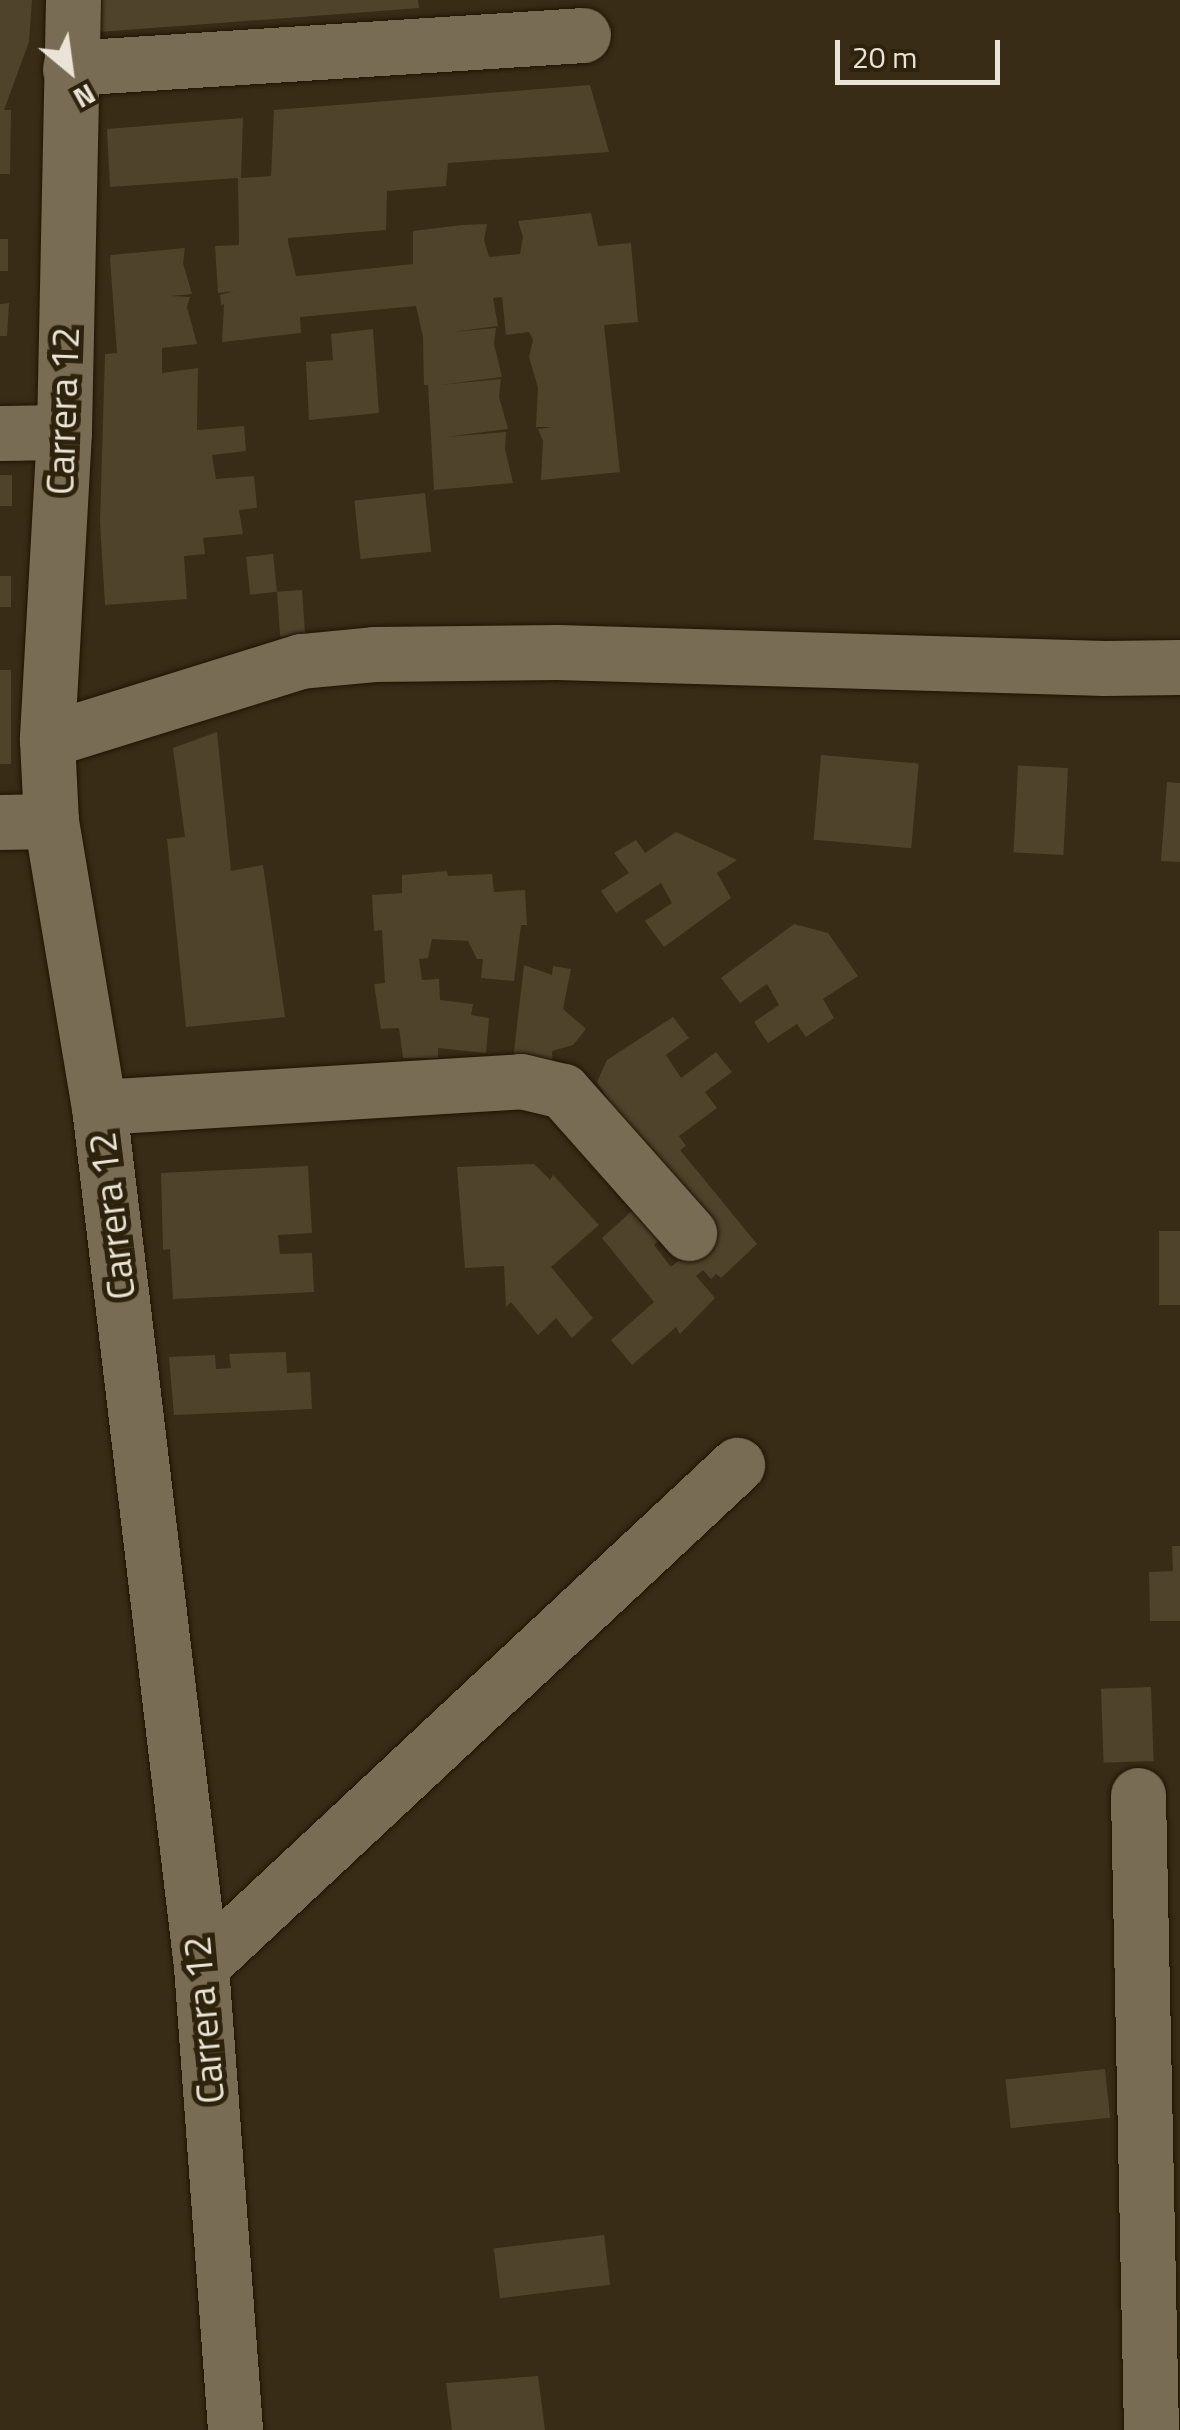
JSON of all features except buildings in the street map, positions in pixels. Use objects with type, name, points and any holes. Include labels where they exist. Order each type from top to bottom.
[{"type":"street","name":"Carrera 12","points":[[73,0],[64,432],[47,740],[25,822],[99,1107],[201,1966],[236,2430]]},
{"type":"street","points":[[70,68],[582,36]]},
{"type":"street","points":[[0,433],[64,432]]},
{"type":"street","points":[[47,740],[301,661],[374,654],[557,652],[1180,667]]},
{"type":"street","points":[[99,1107],[521,1081],[562,1091],[689,1233]]},
{"type":"street","points":[[201,1966],[736,1466]]},
{"type":"street","points":[[1138,1795],[1151,2430]]}]
